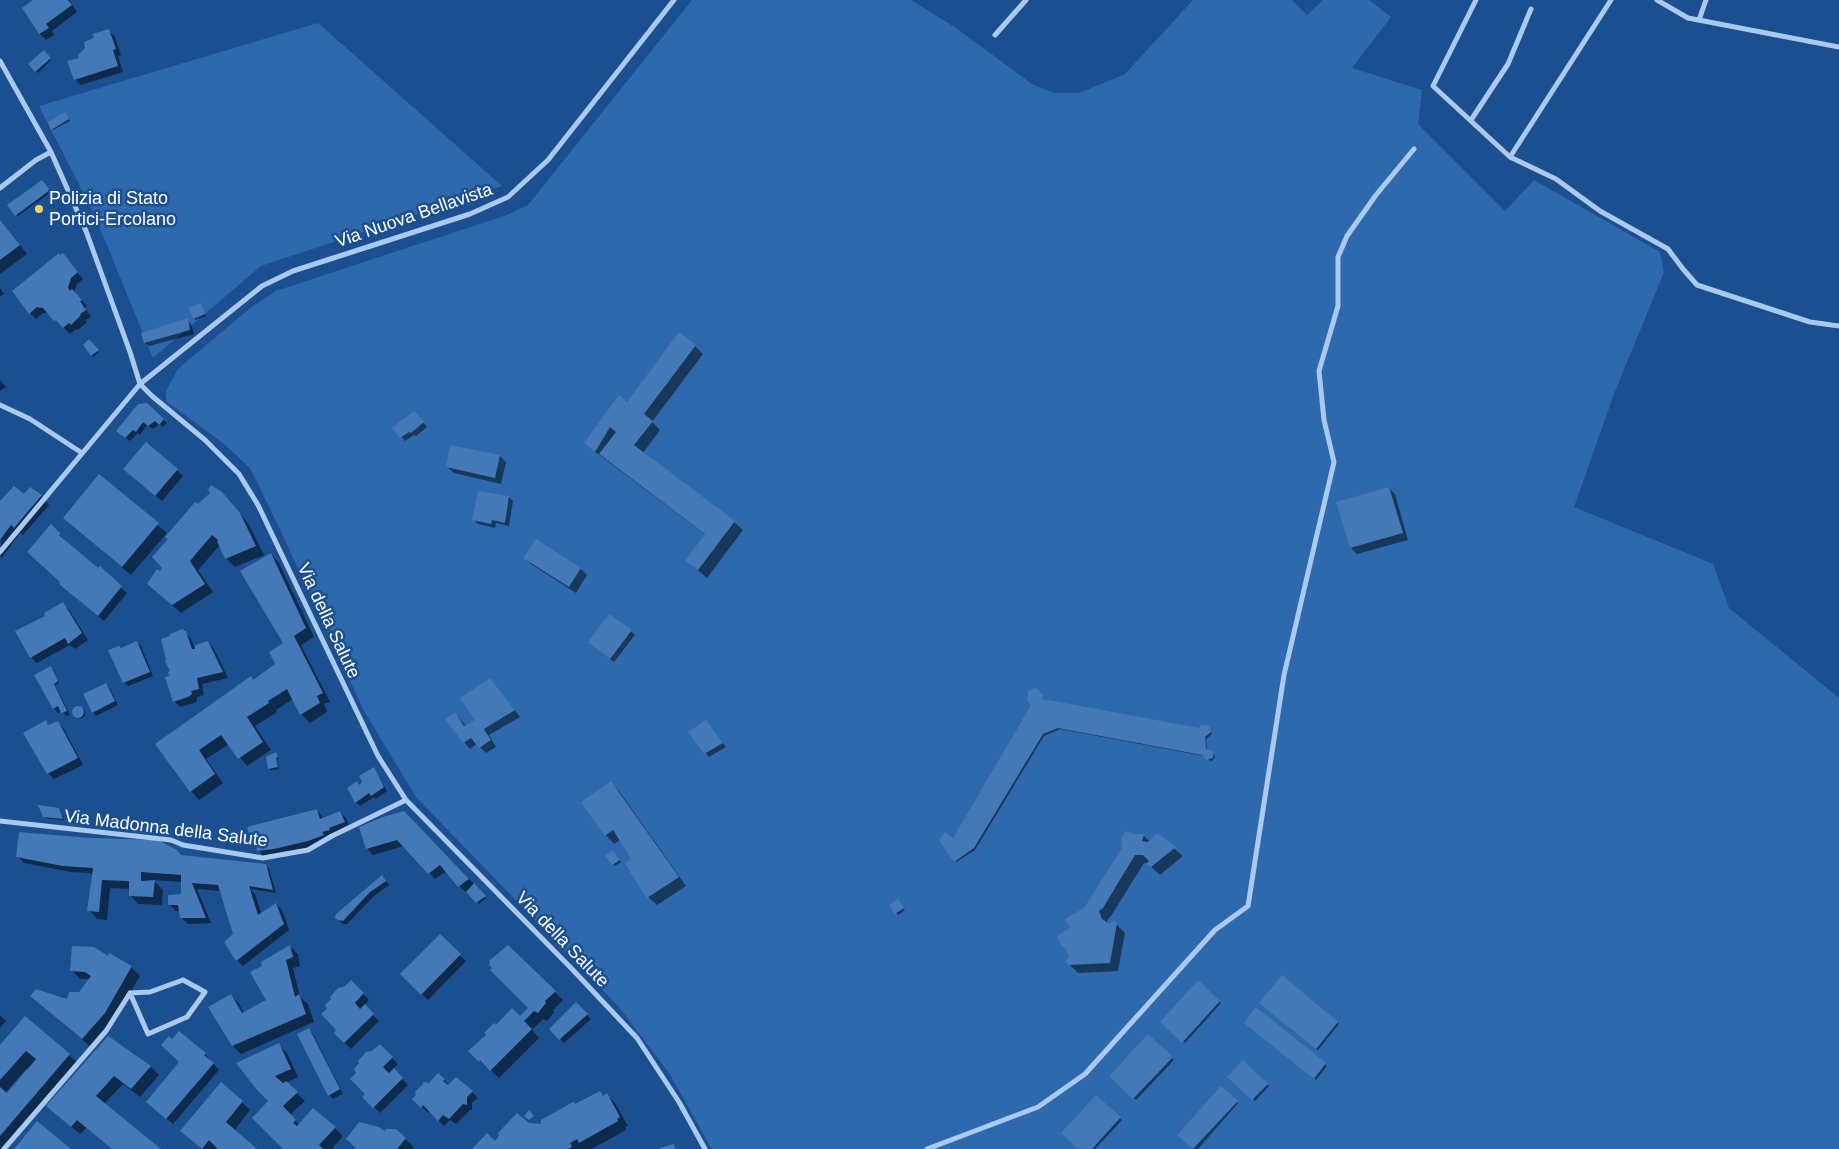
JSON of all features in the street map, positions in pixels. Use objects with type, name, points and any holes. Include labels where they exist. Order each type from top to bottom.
[{"type":"street","name":"Via Nuova Bellavista","points":[[0,552],[140,384],[262,286],[293,271],[470,214],[508,197],[548,160],[674,0]]},
{"type":"street","points":[[994,35],[1026,0]]},
{"type":"street","points":[[1476,0],[1433,86],[1510,157],[1556,179],[1600,210],[1668,248],[1697,285],[1810,322],[1839,326]]},
{"type":"street","points":[[1510,157],[1611,0]]},
{"type":"street","points":[[1657,0],[1688,18],[1839,47]]},
{"type":"street","points":[[1699,20],[1706,0]]},
{"type":"street","points":[[1472,120],[1508,64],[1531,9]]},
{"type":"street","name":"Via della Salute","points":[[0,61],[51,152],[86,231],[140,384],[205,440],[239,474],[258,505],[378,756],[406,800],[637,1038],[679,1102],[705,1149]]},
{"type":"street","points":[[927,1149],[1038,1107],[1085,1074],[1215,930],[1248,906],[1284,674],[1334,462],[1324,420],[1319,371],[1338,306],[1338,258],[1347,236],[1376,195],[1414,148]]},
{"type":"street","points":[[0,188],[36,160],[51,152]]},
{"type":"street","points":[[0,405],[30,419],[82,453]]},
{"type":"street","name":"Via Madonna della Salute","points":[[0,821],[171,840],[183,845],[263,858],[308,850],[332,836],[406,800]]},
{"type":"street","points":[[183,980],[205,992],[187,1018],[148,1034],[130,993],[150,992],[183,980]]},
{"type":"street","points":[[4,1149],[106,1031],[130,993]]},
{"type":"shaded area","points":[[692,0],[911,0],[956,28],[1032,84],[1054,93],[1079,93],[1125,74],[1193,0],[1292,0],[1307,15],[1323,0],[1369,0],[1391,17],[1352,68],[1422,90],[1418,124],[1505,211],[1534,180],[1660,252],[1664,272],[1614,394],[1574,507],[1713,564],[1729,608],[1839,698],[1839,1149],[712,1149],[669,1073],[619,1007],[416,797],[364,711],[250,468],[223,443],[166,401],[166,391],[178,369],[249,309],[276,291],[507,215],[528,205]]},
{"type":"shaded area","points":[[318,23],[502,186],[261,266],[153,358],[95,216],[39,106]]},
{"type":"building","points":[[33,0],[68,0],[72,5],[46,24],[49,28],[39,34],[22,8]]},
{"type":"building","points":[[109,29],[116,49],[113,50],[118,66],[74,80],[67,61],[79,58],[78,55],[85,48],[84,42],[94,38],[92,34]]},
{"type":"building","points":[[44,50],[51,58],[35,72],[28,64]]},
{"type":"building","points":[[65,112],[69,119],[51,130],[48,122]]},
{"type":"building","points":[[42,180],[50,190],[15,216],[7,205]]},
{"type":"building","points":[[0,220],[20,245],[0,260]]},
{"type":"building","points":[[59,253],[60,255],[63,253],[78,272],[71,278],[68,288],[70,291],[72,289],[82,300],[80,301],[86,310],[71,325],[69,323],[63,328],[43,308],[37,307],[29,314],[12,291]]},
{"type":"building","points":[[201,303],[205,314],[193,319],[189,308]]},
{"type":"building","points":[[188,318],[190,330],[144,343],[141,333]]},
{"type":"building","points":[[679,332],[696,345],[644,414],[653,421],[634,445],[735,521],[698,570],[685,561],[705,534],[599,454],[616,432],[610,427],[595,452],[584,443],[619,395],[627,402]]},
{"type":"building","points":[[89,339],[99,350],[91,356],[83,345]]},
{"type":"building","points":[[147,403],[164,419],[159,425],[155,421],[148,426],[143,422],[136,432],[133,430],[125,438],[116,431],[138,404]]},
{"type":"building","points":[[414,411],[424,422],[411,433],[409,432],[400,438],[392,428]]},
{"type":"building","points":[[146,442],[178,469],[155,496],[123,469]]},
{"type":"building","points":[[450,445],[500,455],[495,478],[446,467]]},
{"type":"building","points":[[99,474],[159,523],[122,567],[63,518]]},
{"type":"building","points":[[211,485],[222,492],[240,513],[256,546],[225,559],[218,540],[212,535],[190,561],[205,584],[172,605],[147,584],[157,569],[160,571],[162,568],[152,557],[168,539],[165,537],[195,502],[198,504],[210,493],[208,490]]},
{"type":"building","points":[[14,486],[24,494],[30,487],[42,495],[14,528],[11,525],[0,540],[0,501]]},
{"type":"building","points":[[1389,487],[1403,533],[1350,548],[1336,502]]},
{"type":"building","points":[[478,491],[509,496],[505,523],[492,520],[491,524],[472,520]]},
{"type":"building","points":[[51,524],[61,534],[59,535],[98,568],[100,566],[122,586],[98,616],[59,584],[60,582],[27,552]]},
{"type":"building","points":[[536,539],[581,568],[569,587],[523,558]]},
{"type":"building","points":[[271,553],[306,628],[294,636],[323,693],[317,696],[320,703],[300,715],[287,689],[268,701],[269,703],[247,717],[263,742],[238,759],[221,735],[199,750],[215,774],[190,792],[155,744],[251,676],[253,680],[275,664],[269,652],[283,643],[240,571]]},
{"type":"building","points":[[63,602],[82,633],[68,644],[65,638],[30,658],[15,631],[45,616],[44,613]]},
{"type":"building","points":[[609,614],[632,630],[610,659],[588,642]]},
{"type":"building","points":[[183,629],[186,631],[192,649],[195,649],[195,645],[208,641],[223,672],[197,678],[199,689],[191,691],[192,694],[188,697],[173,702],[165,677],[169,676],[168,672],[170,671],[165,661],[161,639]]},
{"type":"building","points":[[137,641],[150,672],[123,683],[108,650],[119,646],[121,648]]},
{"type":"building","points":[[51,666],[58,681],[54,684],[67,711],[61,713],[58,706],[53,709],[34,675]]},
{"type":"building","points":[[490,678],[515,710],[484,729],[491,740],[479,748],[471,738],[463,743],[445,719],[455,712],[464,726],[475,720],[460,698]]},
{"type":"building","points":[[106,683],[115,701],[92,713],[83,694]]},
{"type":"building","points":[[1036,688],[1043,694],[1043,699],[1199,728],[1201,725],[1209,725],[1211,732],[1205,737],[1206,749],[1213,751],[1213,758],[1207,760],[1202,755],[1058,728],[1043,734],[974,848],[954,862],[939,840],[945,832],[953,838],[1031,705],[1027,700],[1028,691]]},
{"type":"building","points":[[76,706],[80,706],[84,712],[80,718],[76,718],[72,714],[72,710]]},
{"type":"building","points":[[46,720],[48,725],[58,721],[78,758],[47,774],[23,733]]},
{"type":"building","points":[[706,720],[723,743],[704,754],[688,732]]},
{"type":"building","points":[[276,752],[278,767],[268,769],[266,757]]},
{"type":"building","points":[[374,767],[384,787],[371,796],[369,793],[355,803],[347,788],[357,781],[359,785],[362,782],[359,776]]},
{"type":"building","points":[[611,781],[679,877],[647,898],[625,864],[631,858],[613,830],[605,836],[581,802]]},
{"type":"building","points":[[38,805],[59,808],[63,819],[43,817]]},
{"type":"building","points":[[317,809],[320,819],[340,811],[345,822],[322,832],[324,835],[274,849],[257,851],[255,841],[251,842],[247,827]]},
{"type":"building","points":[[404,811],[469,879],[458,887],[440,865],[428,874],[397,840],[366,849],[359,827]]},
{"type":"building","points":[[1125,831],[1134,834],[1144,834],[1142,841],[1148,842],[1157,833],[1176,847],[1151,867],[1146,864],[1149,861],[1143,855],[1135,855],[1103,908],[1099,911],[1102,919],[1110,924],[1113,920],[1117,923],[1110,963],[1069,965],[1065,961],[1069,958],[1066,949],[1061,946],[1057,936],[1070,928],[1065,919],[1084,908],[1122,848],[1121,838]]},
{"type":"building","points":[[19,832],[90,838],[158,840],[177,850],[181,855],[266,864],[273,890],[249,886],[258,915],[276,903],[284,924],[236,961],[224,942],[233,934],[218,885],[192,883],[206,918],[180,918],[178,905],[168,905],[168,895],[181,894],[181,875],[141,872],[141,881],[155,880],[153,897],[129,896],[129,881],[102,880],[99,912],[87,911],[93,868],[63,866],[16,857]]},
{"type":"building","points":[[613,850],[620,860],[612,865],[605,856]]},
{"type":"building","points":[[382,875],[386,881],[370,892],[343,921],[335,918],[336,914]]},
{"type":"building","points":[[474,883],[486,896],[476,903],[466,892]]},
{"type":"building","points":[[898,899],[904,908],[895,914],[889,905]]},
{"type":"building","points":[[440,934],[461,954],[421,995],[400,974]]},
{"type":"building","points":[[290,945],[293,957],[286,960],[295,997],[299,994],[306,1014],[232,1046],[208,1007],[231,994],[242,1013],[266,1000],[250,972],[262,966],[261,962]]},
{"type":"building","points":[[508,945],[556,991],[545,1001],[546,1003],[538,1013],[534,1011],[524,1021],[532,1029],[490,1071],[468,1051],[486,1035],[484,1033],[494,1023],[496,1025],[512,1008],[520,1016],[528,1008],[490,970],[492,968],[489,965],[489,961]]},
{"type":"building","points":[[72,946],[94,947],[108,956],[109,953],[132,966],[105,1013],[82,1039],[30,996],[36,989],[67,999],[69,992],[79,992],[91,976],[85,972],[70,971]]},
{"type":"building","points":[[1282,975],[1338,1022],[1316,1049],[1259,1003]]},
{"type":"building","points":[[351,980],[364,993],[355,1003],[360,1009],[365,1004],[374,1014],[344,1043],[334,1033],[336,1030],[321,1014],[327,1009],[325,1005],[331,999],[330,997],[338,988],[344,987]]},
{"type":"building","points":[[1198,980],[1220,1001],[1182,1043],[1160,1022]]},
{"type":"building","points":[[576,1002],[588,1014],[559,1040],[549,1029]]},
{"type":"building","points":[[1256,1007],[1326,1063],[1314,1079],[1244,1023]]},
{"type":"building","points":[[25,1016],[70,1054],[0,1136],[0,1087],[7,1093],[36,1059],[26,1051],[0,1080],[0,1045]]},
{"type":"building","points":[[309,1028],[340,1089],[328,1096],[297,1034]]},
{"type":"building","points":[[179,1031],[206,1053],[204,1055],[214,1063],[166,1119],[146,1102],[179,1062],[161,1045],[169,1036],[172,1039]]},
{"type":"building","points":[[1148,1034],[1173,1057],[1133,1099],[1109,1076]]},
{"type":"building","points":[[108,1036],[151,1066],[131,1089],[114,1076],[96,1096],[161,1149],[112,1149],[77,1120],[71,1127],[46,1106]]},
{"type":"building","points":[[279,1043],[291,1069],[275,1076],[283,1083],[286,1081],[298,1092],[283,1106],[296,1120],[293,1123],[297,1126],[313,1108],[336,1127],[319,1145],[323,1149],[283,1149],[252,1118],[268,1101],[236,1063]]},
{"type":"building","points":[[380,1044],[393,1057],[383,1067],[389,1073],[394,1068],[403,1078],[373,1108],[362,1097],[365,1094],[350,1079],[356,1073],[354,1069],[359,1063],[358,1061],[366,1052],[372,1051]]},
{"type":"building","points":[[1243,1060],[1268,1084],[1252,1100],[1227,1077]]},
{"type":"building","points":[[438,1073],[445,1079],[443,1081],[448,1085],[456,1077],[473,1091],[467,1097],[467,1105],[463,1104],[449,1119],[443,1115],[438,1121],[423,1105],[421,1108],[412,1099],[423,1082],[429,1083]]},
{"type":"building","points":[[221,1082],[243,1101],[226,1122],[257,1149],[218,1149],[209,1140],[202,1149],[180,1131]]},
{"type":"building","points":[[1221,1086],[1238,1101],[1193,1149],[1177,1135]]},
{"type":"building","points":[[600,1091],[603,1096],[607,1093],[620,1117],[617,1119],[618,1121],[579,1143],[577,1139],[570,1143],[572,1147],[568,1149],[472,1149],[487,1133],[495,1141],[499,1136],[498,1133],[517,1113],[529,1123],[541,1124],[541,1120],[573,1102],[575,1104]]},
{"type":"building","points":[[1096,1095],[1121,1117],[1092,1149],[1078,1149],[1061,1133]]},
{"type":"building","points":[[529,1110],[534,1116],[529,1120],[524,1116]]},
{"type":"building","points":[[37,1121],[71,1149],[14,1149]]},
{"type":"building","points":[[359,1122],[379,1127],[385,1131],[386,1129],[396,1129],[406,1138],[397,1149],[355,1149],[346,1139]]},
{"type":"building","points":[[674,1144],[675,1149],[660,1149],[660,1148]]},
{"type":"place","name":"Polizia di Stato Portici-Ercolano","points":[[39,209]]}]
